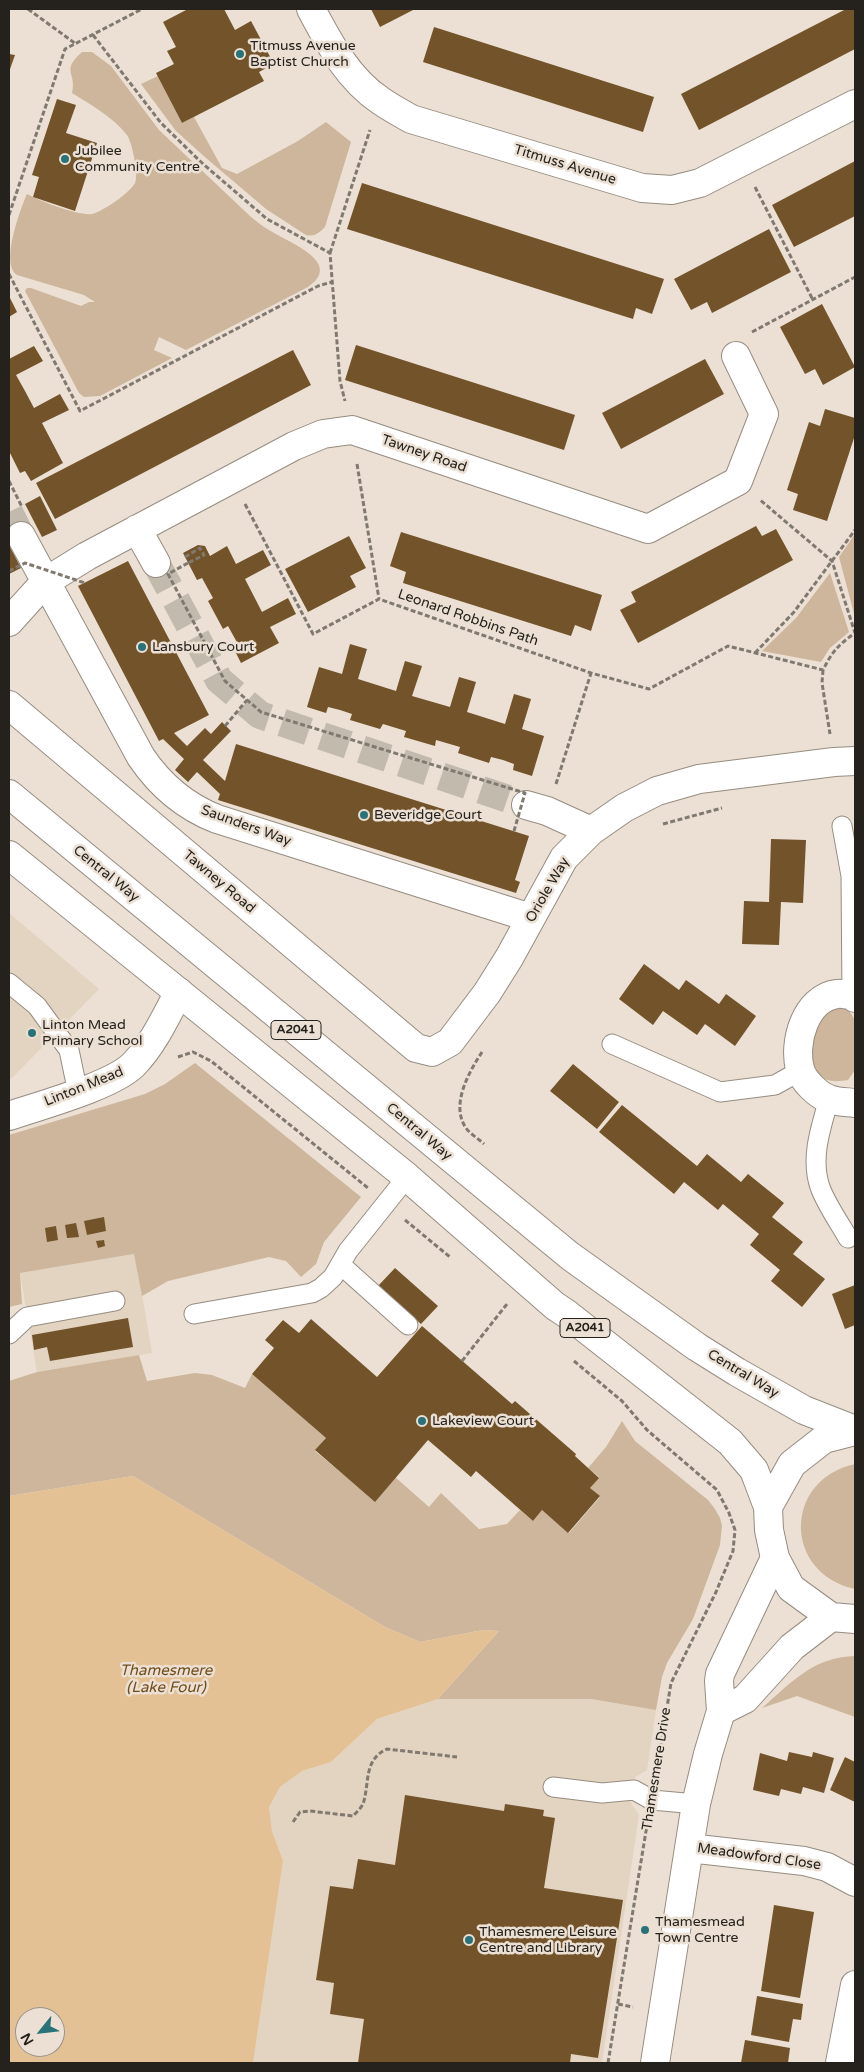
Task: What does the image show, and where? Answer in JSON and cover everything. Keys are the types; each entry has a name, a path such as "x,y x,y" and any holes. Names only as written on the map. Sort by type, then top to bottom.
{"street":[{"name":"Titmuss Avenue","path":"311,9 327,41 350,73 380,101 411,119 642,188 672,190 700,183 855,104"},
{"path":"736,356 764,414 738,481"},
{"name":"Tawney Road","path":"9,622 45,582 88,556 294,446 322,434 352,430 648,530 738,481"},
{"name":"Saunders Way","path":"24,525 45,582 141,757 158,779 179,797 203,814 217,819 531,918"},
{"path":"137,529 156,563"},
{"name":"Tawney Road","path":"9,705 416,1048 432,1052"},
{"name":"Oriole Way","path":"432,1052 450,1042 487,993 564,858 591,831 624,808 657,791 682,784 698,780 845,761"},
{"name":"Central Way","path":"9,794 570,1256 697,1347 729,1367 804,1410 855,1431"},
{"path":"536,808 591,831"},
{"name":"A2041","path":"9,855 407,1177 554,1306 597,1337 730,1442 754,1470 768,1507 769,1530 775,1558 791,1588 843,1618"},
{"name":"Linton Mead","path":"9,1116 117,1076 135,1064 157,1032 179,992"},
{"path":"854,997 836,994 823,999 810,1012 801,1029 798,1051 800,1071 813,1089 829,1099 855,1103"},
{"name":"Central Way","path":"768,1507 792,1464 824,1439 855,1431"},
{"path":"655,2063 696,1804 721,1711 720,1674 775,1558"},
{"path":"721,1711 745,1699 792,1647 843,1618"},
{"name":"Meadowford Close","path":"689,1848 804,1861 827,1866 855,1882"},
{"path":"840,2063 855,1985"}],"lane":[{"path":"842,826 850,876 854,997"},
{"path":"9,983 37,1006 69,1050 78,1092"},
{"path":"612,1044 720,1092 775,1085 800,1071"},
{"path":"829,1099 819,1135 816,1166 820,1187 848,1238"},
{"path":"194,1314 312,1293 322,1288 341,1265 348,1251 407,1177"},
{"path":"341,1265 408,1325"},
{"path":"9,1334 27,1317 115,1301"},
{"path":"553,1787 602,1793 634,1790 652,1800 696,1804"}],"path":[{"path":"28,9 76,44"},
{"path":"9,215 65,49 142,9"},
{"path":"92,35 161,123 202,163 267,219 330,253"},
{"path":"379,599 352,430 340,381 330,253 380,101"},
{"path":"742,162 813,300"},
{"path":"9,274 80,411 318,286 332,282"},
{"path":"736,356 729,344 855,277"},
{"name":"Leonard Robbins Path","path":"232,479 313,634 379,599 591,672 649,689 728,646 823,670"},
{"path":"9,481 24,525"},
{"path":"738,481 832,561 855,633 838,645 823,670 824,699 845,761"},
{"path":"755,653 794,612 855,530"},
{"path":"185,557 200,548 204,555 168,574 225,681 261,712 525,793 514,831"},
{"path":"9,571 25,562 85,583"},
{"path":"536,808 591,672"},
{"path":"225,726 247,700"},
{"path":"660,824 731,806"},
{"path":"485,1048 463,1087 459,1107 466,1128 488,1147"},
{"path":"181,1055 193,1052 211,1061 375,1194"},
{"path":"462,1361 507,1304"},
{"name":"Thamesmere Drive","path":"572,1359 622,1401 647,1430 717,1490 735,1530 733,1551 716,1592 671,1684 608,2063"},
{"path":"293,1822 300,1812 310,1811 353,1816 362,1805 367,1774 379,1752 387,1749 457,1757"},
{"path":"618,2004 633,2007"}],"shaded area":[{"path":"82,52 92,52 111,66 159,130 253,219 312,256 318,263 320,271 317,279 308,287 186,350 159,337 154,350 172,358 100,396 84,397 79,393 25,291 27,288 31,288 81,306 89,302 95,302 84,295 17,275 12,269 10,260 13,236 27,194 78,213 92,214 116,201 135,183 134,159 127,135 108,117 72,93 73,80 70,68"},
{"path":"158,76 182,123 194,117 222,168 237,174 298,141 326,122 351,142 325,227 317,234 306,235 266,209 176,131 141,84"},
{"path":"855,534 855,617 839,557"},
{"path":"830,573 849,632 830,648 821,662 762,651 796,618"},
{"name":"Linton Mead Primary School","path":"9,913 99,989 12,1078 9,1078"},
{"path":"838,1007 848,1009 855,1020 855,1070 848,1080 833,1081 823,1078 816,1070 811,1056 809,1041 812,1030 824,1011"},
{"path":"195,1063 361,1197 324,1242 316,1264 301,1277 286,1261 269,1257 168,1281 142,1296 134,1254 20,1273 22,1304 9,1307 9,1135 145,1094 165,1084"},
{"path":"135,1254 152,1353 37,1372 20,1273"},
{"path":"139,1355 147,1381 195,1373 212,1375 245,1388 252,1374 326,1438 315,1451 375,1501 395,1477 429,1507 441,1493 479,1529 507,1524 520,1510 533,1521 542,1510 569,1533 600,1497 590,1488 599,1477 588,1468 606,1447 622,1421 635,1441 708,1500 720,1518 722,1526 720,1545 693,1619 667,1663 662,1677 656,1710 591,1699 438,1699 499,1631 483,1630 420,1642 385,1627 133,1476 9,1496 9,1381 37,1372"},
{"path":"855,1464 855,1589 831,1580 814,1565 804,1547 801,1527 804,1506 814,1488 831,1473"},
{"path":"855,1656 855,1717 797,1696 762,1708 794,1680 815,1666 840,1657"},
{"path":"438,1699 591,1699 656,1710 647,1770 635,1777 631,1803 639,1815 602,2063 253,2063 283,1861 272,1831 269,1807 280,1787 302,1771 331,1762 377,1719"}],"water":[{"name":"Thamesmere (Lake Four)","path":"133,1476 385,1627 420,1642 483,1630 499,1631 438,1699 377,1719 331,1762 302,1771 280,1787 269,1807 272,1831 283,1861 253,2063 9,2063 9,1496"}],"building":[{"path":"188,9 224,9 235,30 251,21 274,64 259,72 264,81 182,123 156,73 174,64 167,51 176,47 163,22"},
{"path":"371,9 415,9 380,27"},
{"path":"846,9 855,9 855,49 699,130 681,94"},
{"path":"434,27 654,97 643,132 423,62"},
{"path":"9,54 15,55 9,72"},
{"name":"Jubilee Community Centre","path":"57,99 76,105 66,133 97,143 75,211 33,197 39,177 32,175"},
{"path":"855,161 855,216 794,247 772,205"},
{"path":"362,183 664,279 652,314 636,308 633,319 347,229"},
{"path":"769,229 791,272 712,313 707,302 691,310 674,279"},
{"path":"9,296 17,312 9,317"},
{"path":"822,304 855,367 823,385 815,369 805,374 780,327"},
{"path":"356,345 575,415 564,450 345,380"},
{"path":"34,346 43,361 16,375 34,408 60,394 69,410 42,423 63,463 31,481 25,471 20,473 9,451 9,359"},
{"path":"293,350 311,385 55,519 36,483"},
{"path":"705,359 724,394 621,449 602,413"},
{"path":"825,409 855,418 855,435 827,521 793,510 798,494 787,490 809,422 820,426"},
{"path":"40,496 57,530 42,537 25,504"},
{"path":"756,526 762,536 776,529 793,560 638,643 620,610 636,602 631,592"},
{"path":"401,532 602,595 591,631 575,625 571,636 403,583 406,572 390,566"},
{"path":"349,536 366,568 350,576 356,587 308,612 285,569"},
{"path":"9,545 21,568 9,574"},
{"path":"198,545 205,546 210,556 227,546 236,564 263,550 271,565 245,579 262,612 288,598 296,614 270,627 279,643 241,663 234,649 239,646 228,626 223,629 208,601 213,598 202,578 197,580 183,553"},
{"name":"Beveridge Court","path":"128,561 209,715 174,733 187,746 205,728 211,734 222,722 231,731 203,760 225,781 236,744 529,836 515,880 520,882 516,893 218,800 220,794 197,772 188,782 175,770 184,759 163,739 159,741 78,586"},
{"path":"350,644 367,649 358,679 396,691 405,661 422,666 412,696 450,707 459,677 476,682 467,712 505,724 514,694 531,699 522,729 544,736 532,776 513,770 514,764 503,760 491,757 489,763 458,753 460,747 436,740 435,746 404,737 406,731 383,724 380,729 350,720 352,714 340,710 328,707 326,713 307,707 319,667 342,674"},
{"path":"771,839 806,840 803,903 781,902 779,945 742,944 744,901 769,902"},
{"path":"644,964 679,990 686,980 719,1004 726,994 756,1016 735,1046 705,1024 697,1035 663,1011 653,1025 619,999"},
{"path":"573,1064 619,1102 597,1129 550,1091"},
{"path":"622,1105 697,1166 707,1154 741,1182 748,1174 784,1203 772,1217 803,1242 793,1254 825,1279 802,1307 771,1281 780,1270 750,1245 759,1234 723,1204 718,1210 684,1182 674,1194 599,1132"},
{"path":"104,1217 106,1231 87,1235 84,1221"},
{"path":"76,1223 79,1237 67,1238 65,1225"},
{"path":"56,1226 58,1240 47,1242 45,1228"},
{"path":"104,1240 105,1246 98,1248 96,1241"},
{"path":"395,1268 438,1306 421,1324 378,1286"},
{"path":"855,1285 855,1325 845,1329 832,1294"},
{"path":"128,1318 133,1347 50,1361 47,1347 34,1350 32,1335"},
{"name":"Lakeview Court","path":"311,1319 377,1377 422,1326 512,1404 515,1401 576,1454 575,1456 599,1478 590,1488 600,1496 568,1533 542,1510 533,1521 476,1471 471,1477 428,1440 375,1502 315,1450 326,1438 252,1374 274,1348 265,1340 283,1320 299,1333"},
{"path":"789,1752 812,1757 813,1752 834,1758 824,1793 803,1787 801,1794 781,1789 779,1796 753,1790 760,1753 787,1761"},
{"path":"845,1757 855,1762 855,1802 830,1790"},
{"name":"Thamesmere Leisure Centre and Library","path":"405,1795 504,1811 505,1804 544,1810 543,1816 555,1818 544,1888 623,1900 598,2058 571,2054 570,2063 358,2063 364,2019 330,2014 334,1983 316,1980 330,1886 353,1889 358,1859 395,1865"},
{"path":"774,1905 814,1912 800,1998 761,1991"},
{"path":"757,1996 803,2004 801,2020 793,2019 789,2042 751,2035"},
{"path":"745,2040 790,2048 788,2063 741,2063"}],"tunnel":[{"path":"9,512 21,536"},
{"path":"156,563 219,680 260,715 526,805"}],"place":[{"name":"Titmuss Avenue Baptist Church","path":"240,54"},
{"name":"Jubilee Community Centre","path":"65,159"},
{"name":"Lansbury Court","path":"142,647"},
{"name":"Beveridge Court","path":"364,815"},
{"name":"Linton Mead Primary School","path":"32,1033"},
{"name":"Lakeview Court","path":"422,1421"},
{"name":"Thamesmead Town Centre","path":"645,1930"},
{"name":"Thamesmere Leisure Centre and Library","path":"469,1940"}]}
